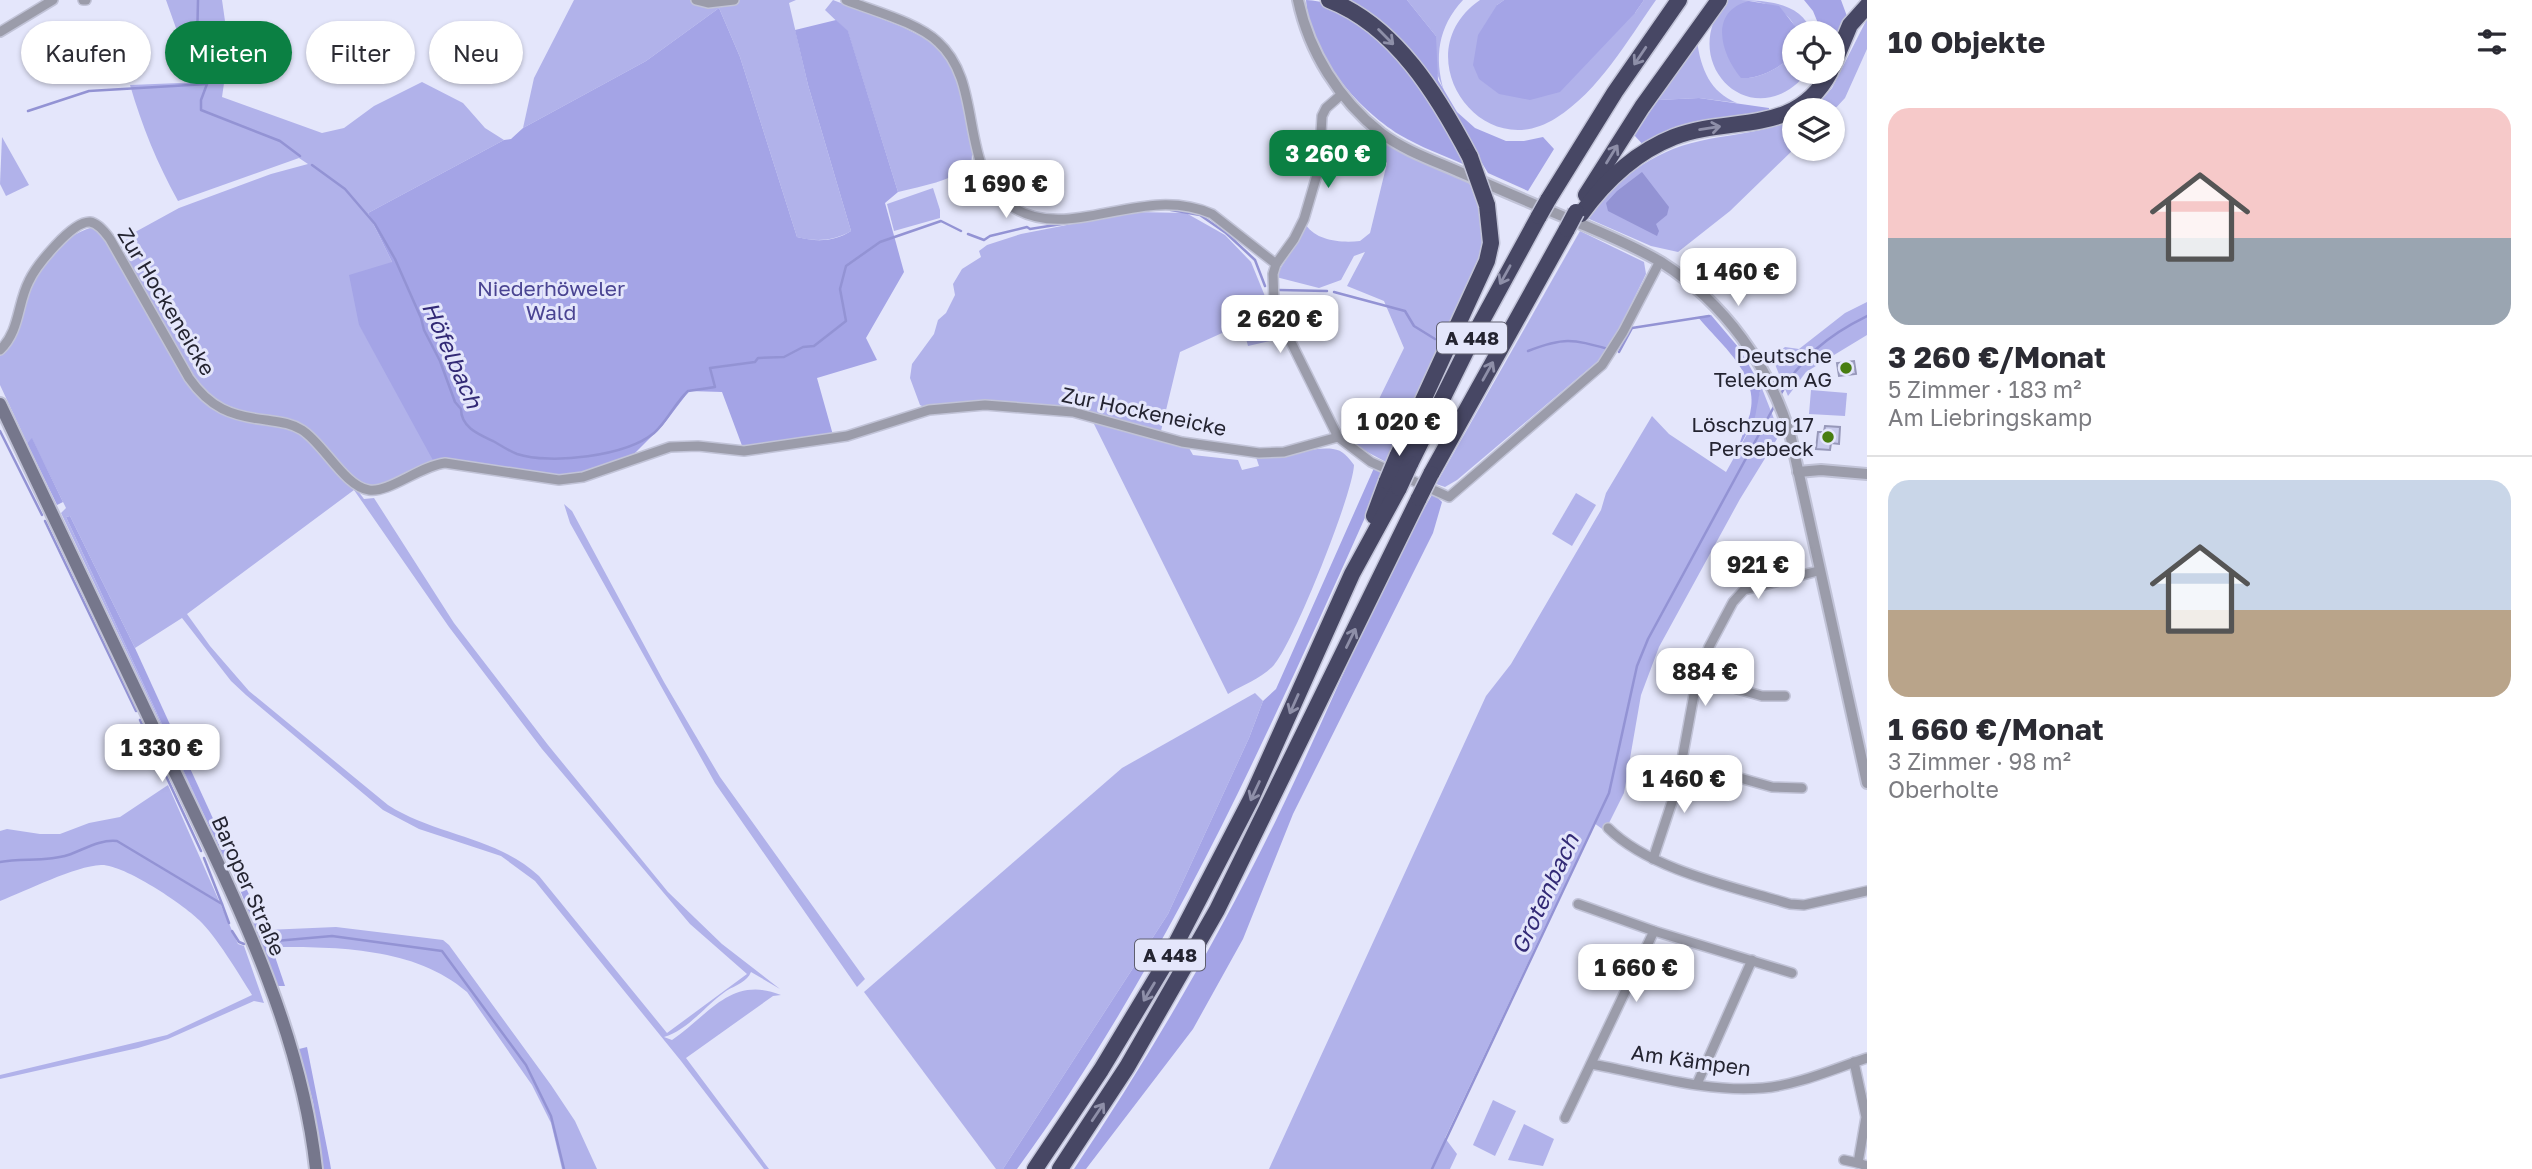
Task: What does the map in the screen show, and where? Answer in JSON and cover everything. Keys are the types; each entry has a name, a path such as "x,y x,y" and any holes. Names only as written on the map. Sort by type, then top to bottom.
{"highway":[{"name":"A 448","path":"1035,1169 1101,1070 1169,957 1251,799 1393,484 1483,272 1491,243 1487,205 1470,157 1434,97 1399,50 1363,17 1329,0"},
{"name":"A 448","path":"1403,460 1548,200 1593,125 1679,0"},
{"name":"A 448","path":"1060,1169 1127,1068 1217,910 1419,498 1548,264 1635,118 1718,0"},
{"path":"1845,37 1850,25 1867,6"},
{"path":"1578,213 1607,183 1653,147 1689,132 1767,120 1789,113 1811,98 1821,84"}],"main road":[{"name":"Baroper Straße","path":"0,404 232,892 273,992 306,1101 316,1169"}],"street":[{"path":"0,32 53,0"},
{"path":"696,0 708,3 734,0"},
{"path":"846,0 921,31 947,51 964,87 980,161 996,192 1014,208 1033,217 1061,221 1143,205 1182,205 1212,214 1276,264"},
{"path":"1298,0 1308,34 1322,65 1342,94 1383,134 1417,154 1660,261 1689,283 1728,320 1749,348 1780,405 1798,472 1867,783"},
{"path":"1342,94 1324,111 1319,168 1307,209 1294,239 1276,264 1272,285 1278,315 1338,438 1371,462 1449,498 1602,365 1623,332 1660,261"},
{"name":"Zur Hockeneicke","path":"0,350 15,327 23,294 32,275 64,237 82,223 90,222 98,225 110,239 189,378 204,398 226,413 285,422 300,428 355,484 372,491 386,488 428,466 444,463 548,478 576,479 670,447 698,446 733,452 847,436 910,415 949,407 1010,405 1073,412 1182,442 1259,453 1284,452 1338,438"},
{"path":"1798,472 1821,470 1867,474"},
{"path":"1653,859 1683,762 1689,710 1709,647 1740,592 1818,571"},
{"path":"1699,678 1762,696 1785,696"},
{"path":"1683,762 1772,787 1802,788"},
{"path":"1608,828 1622,841 1653,859 1796,905 1867,891"},
{"path":"1578,904 1654,931 1792,973"},
{"path":"1565,1118 1654,931"},
{"path":"1697,1084 1752,960"},
{"name":"Am Kämpen","path":"1591,1064 1697,1084 1762,1088 1803,1079 1867,1058"},
{"path":"1844,1160 1862,1165 1866,1117 1854,1062"}],"shaded area":[{"path":"166,0 222,0 225,21 173,21"},
{"path":"574,0 796,0 789,3 808,85 851,231 825,240 797,237 740,57 719,8 646,61 523,128 534,78"},
{"path":"833,0 903,27 936,44 949,62 959,84 973,144 971,166 945,179 898,192 848,32 825,10"},
{"path":"1407,0 1463,0 1448,21 1440,43 1439,66 1444,91 1436,71 1436,36"},
{"path":"1480,0 1504,0 1497,5 1635,13 1644,0 1656,0 1611,64 1586,94 1556,118 1528,129 1501,128 1478,116 1461,97 1450,74 1449,48 1458,22"},
{"path":"1727,0 1754,1 1778,4 1799,14 1806,21 1791,21 1779,10 1764,3 1749,1 1741,78 1755,77 1782,64 1782,84 1795,84 1787,91 1765,98 1744,95 1727,85 1715,68 1710,47 1713,24"},
{"path":"1867,19 1867,49 1845,98 1823,98 1834,84 1845,84 1845,62"},
{"path":"1697,41 1708,78 1720,93 1737,103 1699,98 1658,100"},
{"path":"422,82 463,103 485,128 504,140 368,213 392,262 359,324 435,460 380,485 360,484 299,423 234,412 213,402 195,383 117,242 179,208 271,174 308,164 299,158 178,201 151,144 130,85 224,84 222,97 322,133 344,128 374,106"},
{"path":"1782,123 1782,161 1730,211 1678,252 1651,246 1587,218 1623,179 1666,152 1700,141"},
{"path":"2,137 29,185 6,196 0,184"},
{"path":"1365,138 1388,145 1467,180 1482,203 1484,243 1460,307 1386,462 1356,446 1404,348 1384,301 1347,286 1365,252 1354,256 1341,280 1319,288 1276,277 1306,225 1316,235 1345,242 1360,241 1370,233 1387,163"},
{"path":"1642,172 1669,207 1667,215 1656,224 1659,231 1657,236 1608,211 1606,203"},
{"path":"933,188 940,218 894,231 887,204"},
{"path":"1133,212 1186,213 1225,235 1251,262 1271,311 1243,324 1268,317 1278,339 1248,346 1242,324 1180,352 1161,431 1101,415 1044,405 986,402 924,407 920,405 910,378 912,364 934,334 938,320 946,313 955,295 953,284 962,269 981,257 979,251 987,245 1021,234"},
{"path":"93,227 101,231 194,393 206,404 229,417 280,426 303,434 332,460 364,499 374,498 454,623 548,745 668,892 722,944 780,989 751,972 744,981 726,991 689,1023 664,1037 672,1040 734,994 763,990 781,995 773,996 686,1058 769,1169 764,1169 681,1061 535,881 501,856 419,829 383,810 231,681 182,618 135,648 70,516 66,517 224,858 61,513 66,508 32,439 27,443 0,385 0,356 8,348 37,276 59,246","holes":["354,490 449,627 542,749 690,924 747,974 667,1033 539,876 504,852 426,824 388,805 249,691 210,646 187,614"]},
{"path":"1580,231 1644,262 1646,274 1616,335 1598,361 1457,480 1445,487 1436,484"},
{"path":"1867,302 1867,335 1806,372 1788,396 1772,357 1785,347 1799,349 1845,313"},
{"path":"1761,386 1780,434 1740,499 1659,647 1641,695 1624,793 1605,831 1594,823 1445,1138 1457,1154 1450,1169 1269,1169 1486,696 1511,664 1601,510 1606,493 1652,416 1669,434 1726,472 1751,427"},
{"path":"1811,390 1847,393 1845,416 1809,414"},
{"path":"1092,420 1189,448 1193,455 1238,460 1242,470 1259,466 1256,457 1325,449 1340,451 1354,465 1344,506 1307,600 1283,652 1264,674 1228,694"},
{"path":"1576,493 1596,505 1572,546 1552,534"},
{"path":"564,504 572,511 664,682 720,777 865,979 857,987 715,783 570,523"},
{"path":"1255,693 1263,701 1249,738 1168,914 1003,1169 996,1169 864,992 1122,768"},
{"path":"168,785 238,944 244,946 264,1003 254,1001 168,1039 138,1048 0,1079 0,1075 167,1035 252,995 220,945 199,920 167,895 111,866 90,866 64,874 0,901 0,831 7,829 60,834 89,823 120,817"},
{"path":"336,927 443,940 449,945 575,1121 597,1169 562,1169 551,1123 532,1085 467,992 446,977 400,958 349,949 272,947 266,930"},
{"path":"1493,1100 1516,1111 1495,1156 1473,1145"},
{"path":"1524,1124 1554,1139 1543,1166 1508,1160"}],"green space":[{"path":"1306,0 1331,5 1355,19 1379,39 1421,90 1465,165 1400,135 1367,110 1326,59 1309,20"},
{"path":"1352,0 1407,0 1436,36 1438,80 1457,112 1475,128 1506,141 1543,137 1554,149 1528,191 1488,173 1465,135 1352,6"},
{"path":"1504,0 1644,0 1635,13 1560,92 1530,100 1499,94 1479,79 1473,65 1478,35 1497,5"},
{"path":"1804,0 1841,0 1848,19 1845,26 1845,21 1817,21"},
{"path":"1749,1 1779,6 1791,21 1782,21 1782,64 1755,77 1741,78 1728,57 1722,34 1723,23 1736,6"},
{"name":"Niederhöweler Wald","path":"719,8 740,57 797,237 825,240 851,231 808,85 795,30 836,20 848,31 898,192 885,203 904,272 866,338 877,360 817,378 833,435 744,451 722,392 689,391 663,425 627,461 576,479 435,464 359,325 349,275 392,262 368,213 504,140 511,139 523,128 646,61"},
{"path":"1699,98 1769,108 1769,116 1646,148 1634,135 1658,100"},
{"path":"1711,315 1739,348 1761,386 1755,417 1738,450 1752,400 1744,373 1698,317"},
{"path":"32,438 63,502 57,505 27,443"},
{"path":"1374,468 1385,473 1262,743 1174,918 1073,1088 1017,1169 1003,1169 1168,914 1249,738 1263,701 1276,689"},
{"path":"1433,493 1442,502 1433,533 1293,814 1243,939 1193,1029 1086,1169 1074,1169 1156,1040 1232,907 1297,776 1391,571"},
{"path":"70,516 135,648 232,860 228,862 66,517"},
{"path":"235,865 266,930 285,986 278,986 231,867"},
{"path":"307,1047 331,1169 323,1169 313,1102 299,1049"}],"building":[{"name":"Deutsche Telekom AG","path":"1854,361 1856,374 1839,376 1837,363"},
{"name":"Löschzug 17 Persebeck","path":"1825,426 1840,427 1839,444 1831,443 1830,450 1816,449 1818,432 1824,432"}],"waterway":[{"name":"Höfelbach","path":"198,0 197,45 207,60 201,69 207,84 201,100 201,110 280,141 300,156"},
{"path":"28,111 89,91 207,84"},
{"name":"Höfelbach","path":"312,165 345,189 375,224 395,259 467,425 476,433 517,454 549,459 607,453 641,441 658,429 688,391 715,387 710,368 755,362 758,358 784,357 803,347 814,346 846,321 840,289 846,266 880,242 941,221 961,231"},
{"name":"Höfelbach","path":"1171,210 1200,215 1226,233 1255,260 1265,286"},
{"name":"Höfelbach","path":"968,234 984,240 1027,227 1030,229 1068,223"},
{"name":"Höfelbach","path":"1278,290 1327,291"},
{"name":"Höfelbach","path":"1334,292 1405,311 1414,326 1435,339"},
{"name":"Höfelbach","path":"1619,352 1632,328 1709,316"},
{"name":"Grotenbach","path":"1779,397 1796,371 1816,349 1867,316"},
{"name":"Höfelbach","path":"1528,351 1551,343 1568,341 1608,349"},
{"name":"Grotenbach","path":"1432,1169 1609,793 1637,666 1648,639 1776,403"},
{"path":"0,431 42,515"},
{"path":"45,521 136,711"},
{"path":"140,720 201,851"},
{"path":"0,862 60,857 98,843 117,841 222,904 229,923"},
{"path":"204,858 222,904"},
{"path":"232,931 239,942 244,944"},
{"path":"264,942 332,936 442,951 526,1065 551,1116 564,1169"}],"place":[{"name":"Deutsche Telekom AG","path":"1846,368"},
{"name":"Löschzug 17 Persebeck","path":"1828,437"}]}
